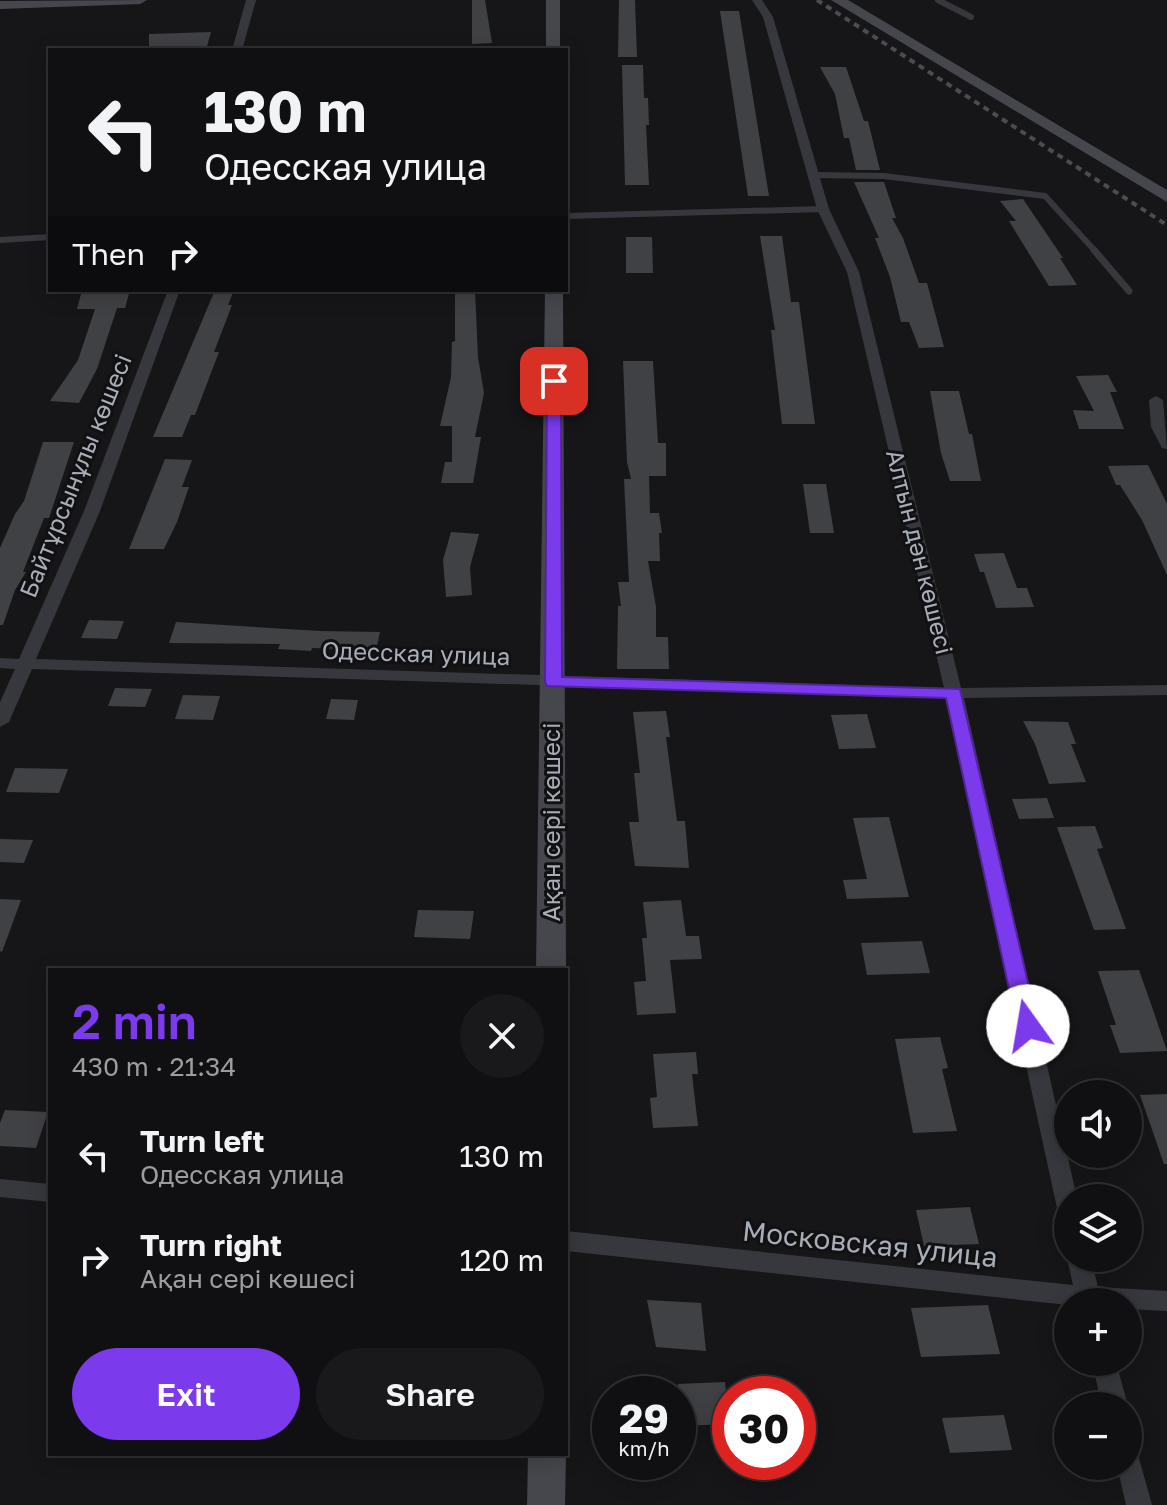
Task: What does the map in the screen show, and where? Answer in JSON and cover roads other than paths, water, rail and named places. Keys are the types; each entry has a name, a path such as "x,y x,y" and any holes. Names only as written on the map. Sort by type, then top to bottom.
{"street":[{"path":"0,5 140,0"},
{"path":"238,48 251,0"},
{"path":"553,0 553,48"},
{"name":"Алтын дән көшесі","path":"757,0 768,17 823,209 853,272 954,693 1063,1184"},
{"path":"838,0 1167,197"},
{"name":"Байтұрсынұлы көшесі","path":"0,722 92,511 173,292"},
{"name":"Ақан сері көшесі","path":"551,968 554,292"},
{"path":"1156,400 1158,427 1167,445"},
{"name":"Одесская улица","path":"0,663 954,693 1167,690"},
{"path":"0,1188 48,1193"},
{"name":"Московская улица","path":"568,1241 1054,1296"},
{"name":"Московская улица","path":"1142,1301 1167,1301"},
{"path":"546,1505 547,1456"},
{"path":"1133,1480 1139,1505"}],"lane":[{"path":"938,0 971,17"},
{"path":"814,175 884,176 1045,196 1129,291"},
{"path":"568,216 823,209"},
{"path":"0,240 48,237"}],"railway":[{"path":"817,0 1167,225"}]}
